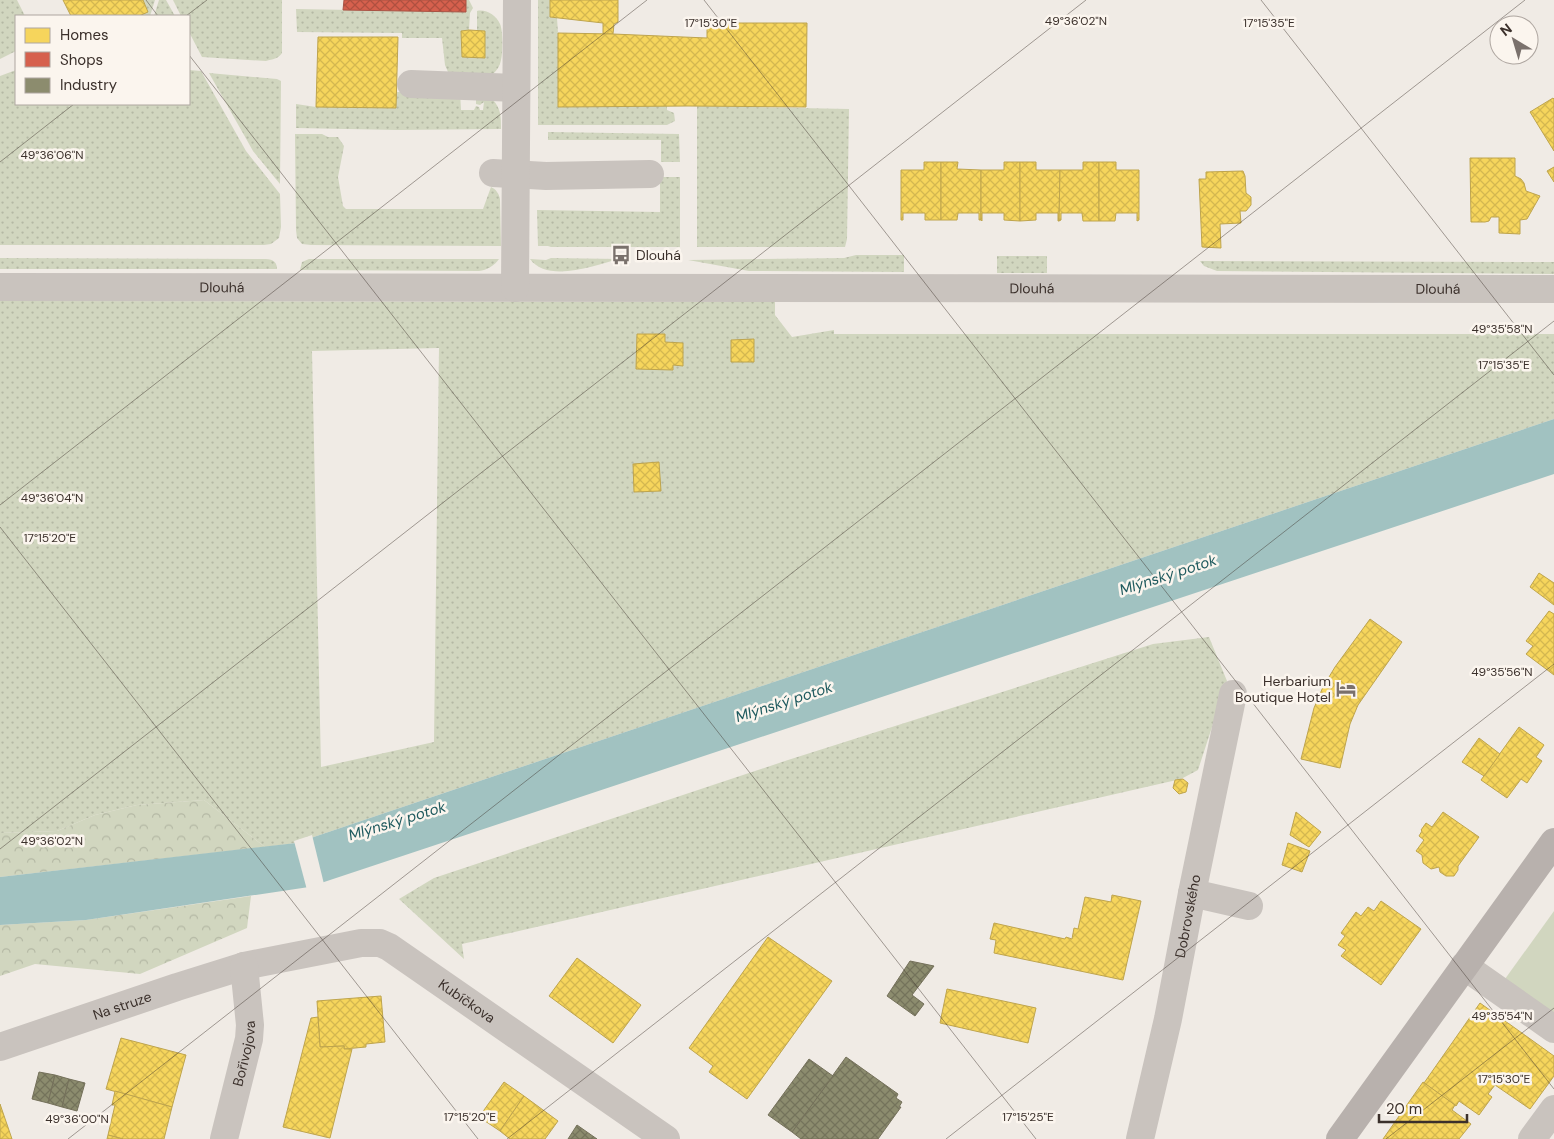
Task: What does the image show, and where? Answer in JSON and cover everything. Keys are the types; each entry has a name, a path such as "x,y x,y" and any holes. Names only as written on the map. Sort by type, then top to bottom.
{"main road":[{"path":"1340,1139 1554,842"}],"street":[{"path":"515,288 505,173 516,88 517,0"},
{"path":"411,84 516,88"},
{"path":"505,173 546,176 650,174"},
{"name":"Dlouhá","path":"0,287 1554,289"},
{"name":"Dobrovského","path":"1140,1139 1168,1019 1233,694"},
{"path":"1192,893 1248,906"},
{"name":"Kubíčkova","path":"244,966 361,942 380,943 405,958 666,1139"},
{"name":"Na struze","path":"0,1047 177,986 244,966"},
{"name":"Bořivojova","path":"224,1139 249,1040 250,1025 244,966"},
{"path":"1464,966 1554,1029"},
{"path":"1532,1139 1554,1109"}],"green space":[{"path":"0,0 17,0 24,15 15,15 15,52 0,59"},
{"path":"143,0 155,0 150,15 141,15 148,12"},
{"path":"159,0 166,0 174,15 154,15"},
{"path":"173,0 282,0 282,53 277,58 266,61 202,57 190,34 190,15 180,15"},
{"path":"466,0 469,0 473,8 470,13 469,30 461,31 462,57 484,57 485,31 477,31 477,11 490,13 500,24 502,57 499,66 493,74 448,72 445,65 442,38 402,38 402,33 297,32 296,9 465,12"},
{"path":"538,0 550,0 550,17 557,18 558,107 667,106 667,110 674,113 675,121 667,125 538,125"},
{"path":"15,70 15,105 190,105 190,70 201,71 246,151 280,194 281,227 279,238 271,244 264,245 0,245 0,76"},
{"path":"209,73 277,79 281,81 280,184 253,151"},
{"path":"396,92 460,92 461,110 474,110 476,106 483,110 484,102 480,105 476,104 476,96 492,99 500,112 501,129 397,130 296,128 296,104 316,107 396,107"},
{"path":"697,106 849,109 847,239 845,247 697,247"},
{"path":"548,132 679,134 680,162 661,162 661,140 548,140"},
{"path":"295,134 322,134 328,137 338,137 344,146 338,177 343,206 346,209 483,209 491,187 493,188 500,199 501,246 302,244 297,238 296,230"},
{"path":"660,177 680,177 680,247 538,246 537,210 660,212"},
{"path":"856,255 904,255 904,272 749,271 688,260 844,258"},
{"path":"997,256 1047,256 1047,273 997,273"},
{"path":"0,258 266,259 275,262 277,269 0,269"},
{"path":"551,258 618,259 572,271 559,271 548,270 538,266 530,259 546,260"},
{"path":"309,259 499,259 485,270 479,271 300,270 302,262"},
{"path":"1200,261 1554,262 1554,274 1217,271 1204,266"},
{"path":"0,301 775,302 775,315 792,337 834,330 834,334 1554,334 1554,419 296,843 265,847 204,800 137,805 95,815 57,831 0,833","holes":["439,348 434,742 321,767 312,351"]},
{"path":"1209,637 1227,681 1198,770 1181,779 462,944 464,959 399,899 434,878 788,760 1153,644"},
{"path":"204,800 265,847 0,877 0,833 57,831 95,815 137,805"},
{"path":"251,896 247,928 140,974 35,964 0,976 0,925 86,920"},
{"path":"1554,911 1554,1015 1505,979"}],"water":[{"name":"Mlýnský potok","path":"1554,419 1554,474 309,887 86,920 0,925 0,877 296,843"}],"pier":[{"path":"312,835 324,884 307,890 294,841"}],"building: Homes":[{"path":"63,0 143,0 148,12 141,15 70,15"},
{"path":"550,0 618,0 618,22 614,24 613,34 603,34 603,23 550,17"},
{"path":"707,23 807,23 806,107 558,107 558,33 707,38"},
{"path":"461,31 485,31 485,58 462,57"},
{"path":"318,37 398,37 396,108 316,107"},
{"path":"1554,99 1554,151 1530,112"},
{"path":"1470,158 1515,158 1515,176 1524,183 1526,191 1540,196 1527,219 1520,220 1520,234 1499,233 1499,217 1491,217 1489,221 1485,222 1471,222"},
{"path":"924,162 941,162 941,220 925,220 925,213 903,213 903,220 901,220 901,170 924,170"},
{"path":"941,162 958,162 957,169 981,170 981,220 979,220 979,213 958,213 957,220 941,220"},
{"path":"1004,162 1020,162 1020,221 1004,220 1004,213 982,213 982,221 981,170 1004,170"},
{"path":"1020,162 1036,162 1036,170 1060,170 1059,221 1058,213 1036,213 1036,220 1020,221"},
{"path":"1083,162 1099,162 1099,221 1083,221 1082,213 1061,213 1061,220 1059,221 1060,170 1083,170"},
{"path":"1099,162 1116,162 1116,170 1139,170 1139,220 1137,221 1137,213 1116,213 1115,221 1099,221"},
{"path":"1554,167 1554,182 1547,171"},
{"path":"1243,171 1246,193 1251,197 1251,205 1246,211 1240,211 1241,223 1220,224 1221,248 1202,247 1199,179 1206,179 1206,172"},
{"path":"637,334 665,334 665,342 683,343 683,366 673,365 673,370 636,369"},
{"path":"754,339 754,362 731,362 731,340"},
{"path":"659,462 661,491 634,492 633,464"},
{"path":"1539,573 1554,583 1554,605 1530,587"},
{"path":"1549,611 1554,614 1554,675 1526,654 1533,646 1526,641"},
{"path":"1370,619 1402,642 1358,705 1350,724 1340,768 1301,759 1314,708 1323,687 1335,667"},
{"path":"1519,727 1544,745 1536,757 1542,761 1527,783 1521,779 1507,798 1481,780"},
{"path":"1479,738 1500,754 1484,776 1462,762"},
{"path":"1183,779 1188,783 1186,792 1179,794 1173,788 1175,780"},
{"path":"1296,812 1321,832 1309,847 1290,835"},
{"path":"1443,812 1479,837 1458,866 1454,876 1446,876 1440,872 1439,867 1431,869 1423,863 1422,855 1416,851 1424,840 1419,836 1421,830 1426,823 1432,827"},
{"path":"1288,843 1310,851 1302,872 1282,865"},
{"path":"1112,895 1141,901 1123,980 994,953 996,940 990,939 994,923 1072,939 1074,928 1078,929 1085,897 1111,902"},
{"path":"1381,901 1421,929 1381,985 1341,956 1346,950 1338,945 1345,936 1341,933 1356,912 1361,916 1368,907 1374,911"},
{"path":"768,937 832,981 747,1099 709,1072 713,1066 689,1048"},
{"path":"577,958 641,1005 613,1043 549,996"},
{"path":"947,989 1036,1008 1028,1043 940,1023"},
{"path":"381,996 385,1042 366,1044 366,1047 344,1049 344,1046 320,1047 317,1001"},
{"path":"1480,1003 1554,1056 1554,1076 1530,1109 1495,1085 1488,1094 1492,1097 1479,1115 1459,1101 1456,1106 1424,1083"},
{"path":"318,1017 320,1047 344,1046 344,1049 352,1049 330,1138 283,1127 311,1018"},
{"path":"121,1038 186,1055 172,1107 106,1089"},
{"path":"504,1082 524,1096 500,1131 479,1117"},
{"path":"1423,1082 1455,1105 1452,1110 1471,1124 1459,1139 1383,1139"},
{"path":"115,1091 172,1107 164,1139 123,1139 108,1135 115,1105 112,1105"},
{"path":"524,1096 558,1121 545,1139 510,1139 500,1131"},
{"path":"0,1104 12,1139 0,1139"},
{"path":"108,1135 123,1139 107,1139"}],"building: Shops":[{"path":"344,0 466,0 466,12 343,10"}],"building: Industry":[{"path":"910,961 934,966 912,995 924,1004 915,1016 887,996"},
{"path":"846,1057 898,1094 896,1098 902,1102 899,1107 901,1107 878,1139 801,1139 792,1132"},
{"path":"809,1059 833,1076 792,1132 768,1115"},
{"path":"39,1072 55,1075 48,1103 32,1099"},
{"path":"55,1075 69,1079 62,1107 48,1103"},
{"path":"69,1079 85,1083 77,1111 62,1107"},
{"path":"577,1125 597,1139 568,1139"}],"place":[{"name":"Dlouhá","path":"621,255"},
{"name":"Herbarium Boutique Hotel","path":"1346,689"}]}
